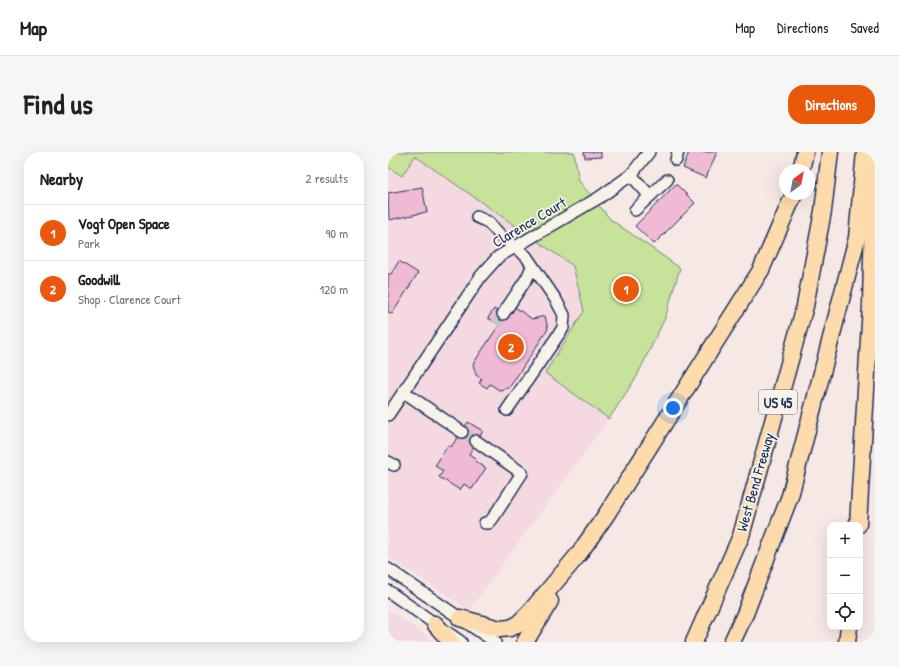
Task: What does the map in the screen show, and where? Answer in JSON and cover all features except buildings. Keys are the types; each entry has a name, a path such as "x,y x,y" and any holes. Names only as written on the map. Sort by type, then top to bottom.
{"highway":[{"path":"802,164 805,152"},
{"name":"West Bend Freeway","path":"694,642 741,536 805,306 823,211 830,152"},
{"name":"US 45","path":"732,642 745,614 790,496 857,238 866,152"},
{"path":"858,522 871,305 874,152"},
{"path":"525,642 578,555 606,515 761,270 791,200"},
{"path":"460,618 500,629 510,628 530,612 578,555"},
{"path":"435,624 451,642"},
{"path":"847,642 849,630"}],"street":[{"name":"Clarence Court","path":"388,415 481,276 498,257 600,197 631,175 649,152"},
{"path":"631,175 650,196"},
{"path":"635,210 667,180"},
{"path":"477,217 488,222 514,248 526,256 532,267 556,300 564,315 563,328 507,410"},
{"path":"503,314 527,278 532,267"},
{"path":"404,392 462,432"},
{"path":"476,441 522,473 493,518 489,523 485,523"},
{"path":"388,569 495,642"},
{"path":"388,591 461,642"}],"shaded area":[{"path":"415,156 573,266 584,311 545,373 609,419 469,610 388,557 388,167 402,176"},
{"path":"388,609 436,642 388,642"}],"green space":[{"path":"388,152 574,152 579,181 610,219 680,268 665,318 637,376 609,419 545,373 584,311 573,266 415,156 402,176 388,167"}],"tunnel":[{"path":"496,324 503,314"},
{"path":"462,432 476,441"}],"place":[{"name":"Vogt Open Space","path":"626,289"},
{"name":"Goodwill","path":"511,347"}]}
